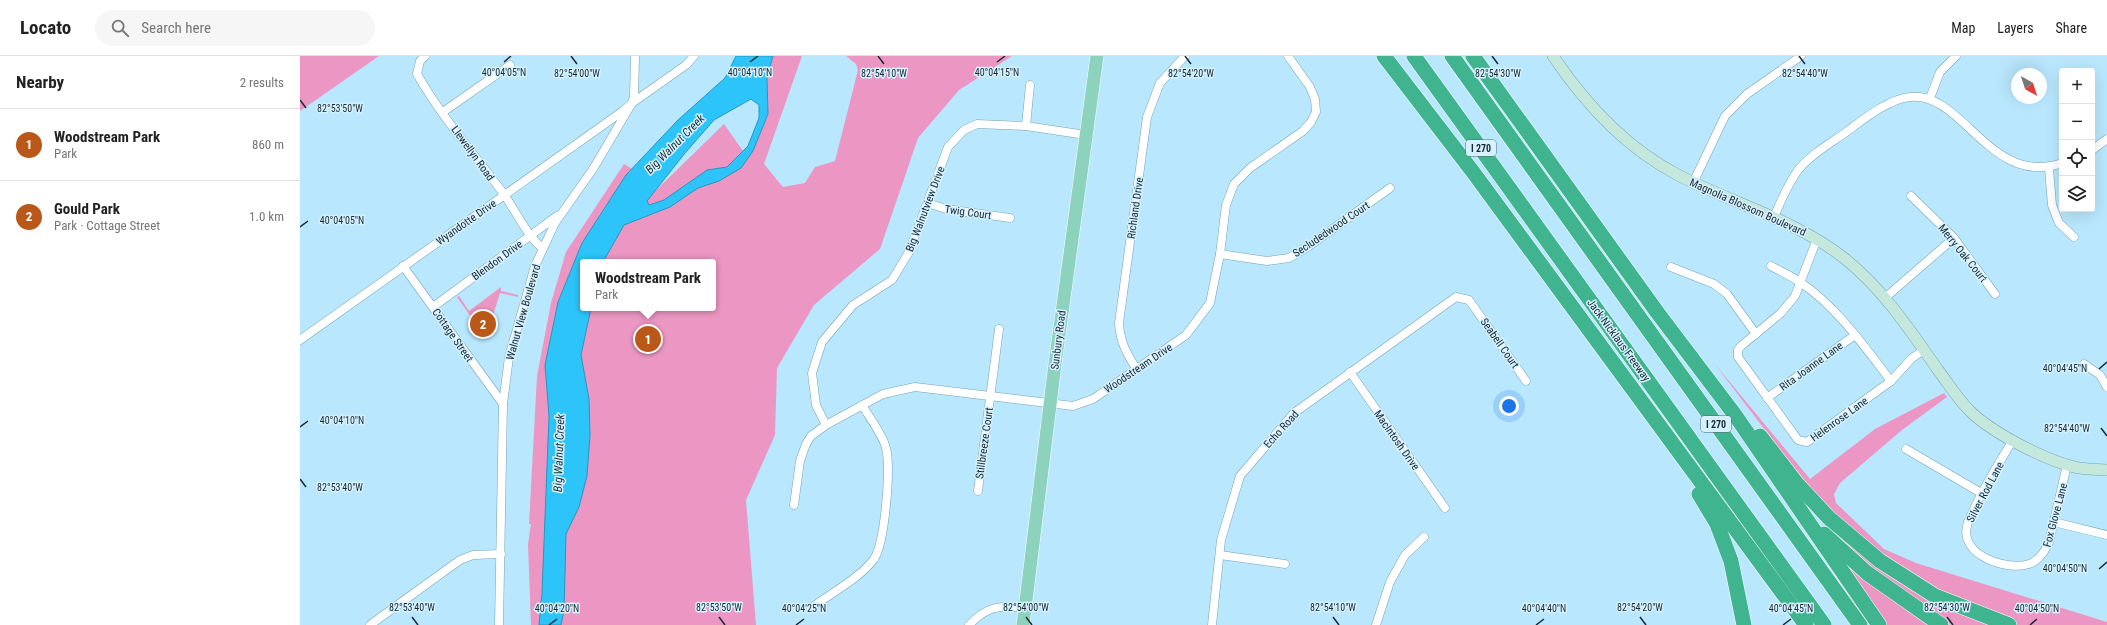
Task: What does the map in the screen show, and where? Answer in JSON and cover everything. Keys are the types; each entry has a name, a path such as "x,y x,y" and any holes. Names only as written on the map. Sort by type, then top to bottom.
{"highway":[{"path":"1384,56 1446,136 1806,625"},
{"name":"Jack Nicklaus Freeway","path":"1414,56 1824,625"},
{"name":"I 270","path":"1452,56 1563,208 1860,625"},
{"path":"1473,56 1657,312 1735,415 1879,625"},
{"path":"1603,350 1695,488 1717,524 1731,561 1744,625"},
{"path":"1735,415 1762,438 1798,486 1829,518 1880,561 1935,596 2008,625"},
{"path":"1791,498 1829,540 1867,573 1941,625"}],"main road":[{"name":"Sunbury Road","path":"1023,625 1097,56"}],"street":[{"name":"Llewellyn Road","path":"425,56 420,61 417,74 428,92 504,196 530,236 542,248"},
{"path":"632,103 635,56"},
{"name":"Walnut View Boulevard","path":"500,625 503,404 509,357 526,294 542,248 561,213 593,169 632,103 686,65 694,56"},
{"name":"Richland Drive","path":"1136,368 1125,351 1120,338 1120,323 1147,117 1160,83 1185,56"},
{"name":"Woodstream Drive","path":"794,504 800,461 806,444 818,430 883,394 915,388 990,395 1073,406 1093,399 1186,335 1210,303 1220,254 1226,205 1234,184 1250,168 1303,131 1311,122 1316,112 1315,99 1310,87 1288,56"},
{"name":"Magnolia Blossom Boulevard","path":"1553,56 1584,99 1627,143 1646,156 1693,183 1774,217 1817,239 1850,263 1886,297 1950,386 1970,411 2031,451 2067,465 2107,470"},
{"path":"1693,183 1725,116 1748,94 1801,56"},
{"path":"1930,98 1940,72 1956,56"},
{"path":"443,112 510,65"},
{"path":"1026,126 1030,86"},
{"path":"1774,217 1788,186 1800,168 1816,154 1878,109 1909,96 1930,98 1956,117 2005,158 2027,166 2049,168 2059,164"},
{"name":"Wyandotte Drive","path":"300,340 504,196 632,103"},
{"name":"Big Walnutview Drive","path":"826,425 816,405 812,373 822,342 853,305 892,280 909,252 948,147 964,130 977,124 1026,126 1086,135"},
{"path":"2095,148 2107,139"},
{"path":"2049,168 2052,205 2059,223 2074,237"},
{"name":"Secludedwood Court","path":"1220,254 1267,261 1289,258 1309,246 1390,188"},
{"name":"Merry Oak Court","path":"1911,196 1954,238 1996,294"},
{"name":"Twig Court","path":"926,203 946,209 1010,218"},
{"name":"Blendon Drive","path":"433,307 561,213"},
{"path":"1886,297 1954,238"},
{"path":"1671,267 1714,284 1727,294 1756,334 1781,313 1795,296 1817,239"},
{"name":"Cottage Street","path":"403,266 503,404"},
{"path":"1771,266 1800,282 1833,311 1855,335 1891,381"},
{"name":"Echo Road","path":"1212,625 1221,540 1240,476 1294,413 1450,300 1456,297 1463,297 1473,305"},
{"name":"Seabell Court","path":"1473,305 1526,380"},
{"name":"Stillbreeze Court","path":"978,491 999,329"},
{"name":"Helenrose Lane","path":"1756,334 1741,346 1738,357 1798,440 1804,443 1891,381 1912,358 1924,350"},
{"name":"Rita Joanne Lane","path":"1767,398 1855,335"},
{"path":"2084,364 2100,375 2107,387"},
{"name":"MacIntosh Drive","path":"1350,372 1445,508"},
{"path":"811,608 866,569 874,558 880,545 889,474 886,447 862,406"},
{"name":"Silver Rod Lane","path":"2012,566 1979,554 1971,547 1967,537 1966,526 1981,493 2013,440"},
{"path":"1906,449 1981,493"},
{"name":"Fox Glove Lane","path":"2012,566 2030,564 2044,553 2049,542 2067,465"},
{"path":"2054,522 2107,535"},
{"path":"1376,625 1390,582 1405,555 1424,537"},
{"path":"370,625 460,560 473,555 501,554"},
{"path":"1220,555 1285,564"},
{"path":"969,625 986,610 1003,606 1025,608"}],"shaded area":[{"path":"300,56 379,56 300,111"},
{"path":"773,56 802,56 764,164 783,187 805,183 815,167 835,161 858,70 856,64 846,56 1012,56 959,90 918,138 880,249 814,305 777,368 775,435 746,500 756,625 531,625 528,544 531,524 529,524 537,376 551,303 566,252 624,164 652,181 647,199 724,124 748,158 753,151 768,114 767,78"},
{"path":"501,287 501,291 518,295 518,297 500,293 486,338 457,297 459,296 469,311"},
{"path":"1714,363 1810,479 1875,429 1944,393 1947,397 1902,430 1840,483 1834,494 1836,503 1884,549 1916,563 2107,622 2107,625 2017,625 1981,613 1952,600 1864,544 1806,484"},
{"path":"1825,520 1990,625 1951,625 1874,570 1839,541 1822,522"},
{"path":"1846,563 1931,625 1887,625 1844,564"}],"water":[{"name":"Big Walnut Creek","path":"736,56 773,56 767,78 768,114 753,151 741,168 719,181 698,188 670,207 624,225 605,259 580,259 580,311 590,311 581,355 589,399 590,435 587,476 579,507 566,534 564,611 561,625 539,625 542,593 549,416 545,365 558,302 582,243 626,175 678,120 725,78","holes":["751,99 759,105 759,118 748,146 727,167 707,170 664,200 649,205 647,201 685,153 714,120"]}],"place":[{"name":"Gould Park","path":"483,324"},
{"name":"Woodstream Park","path":"648,339"}]}
